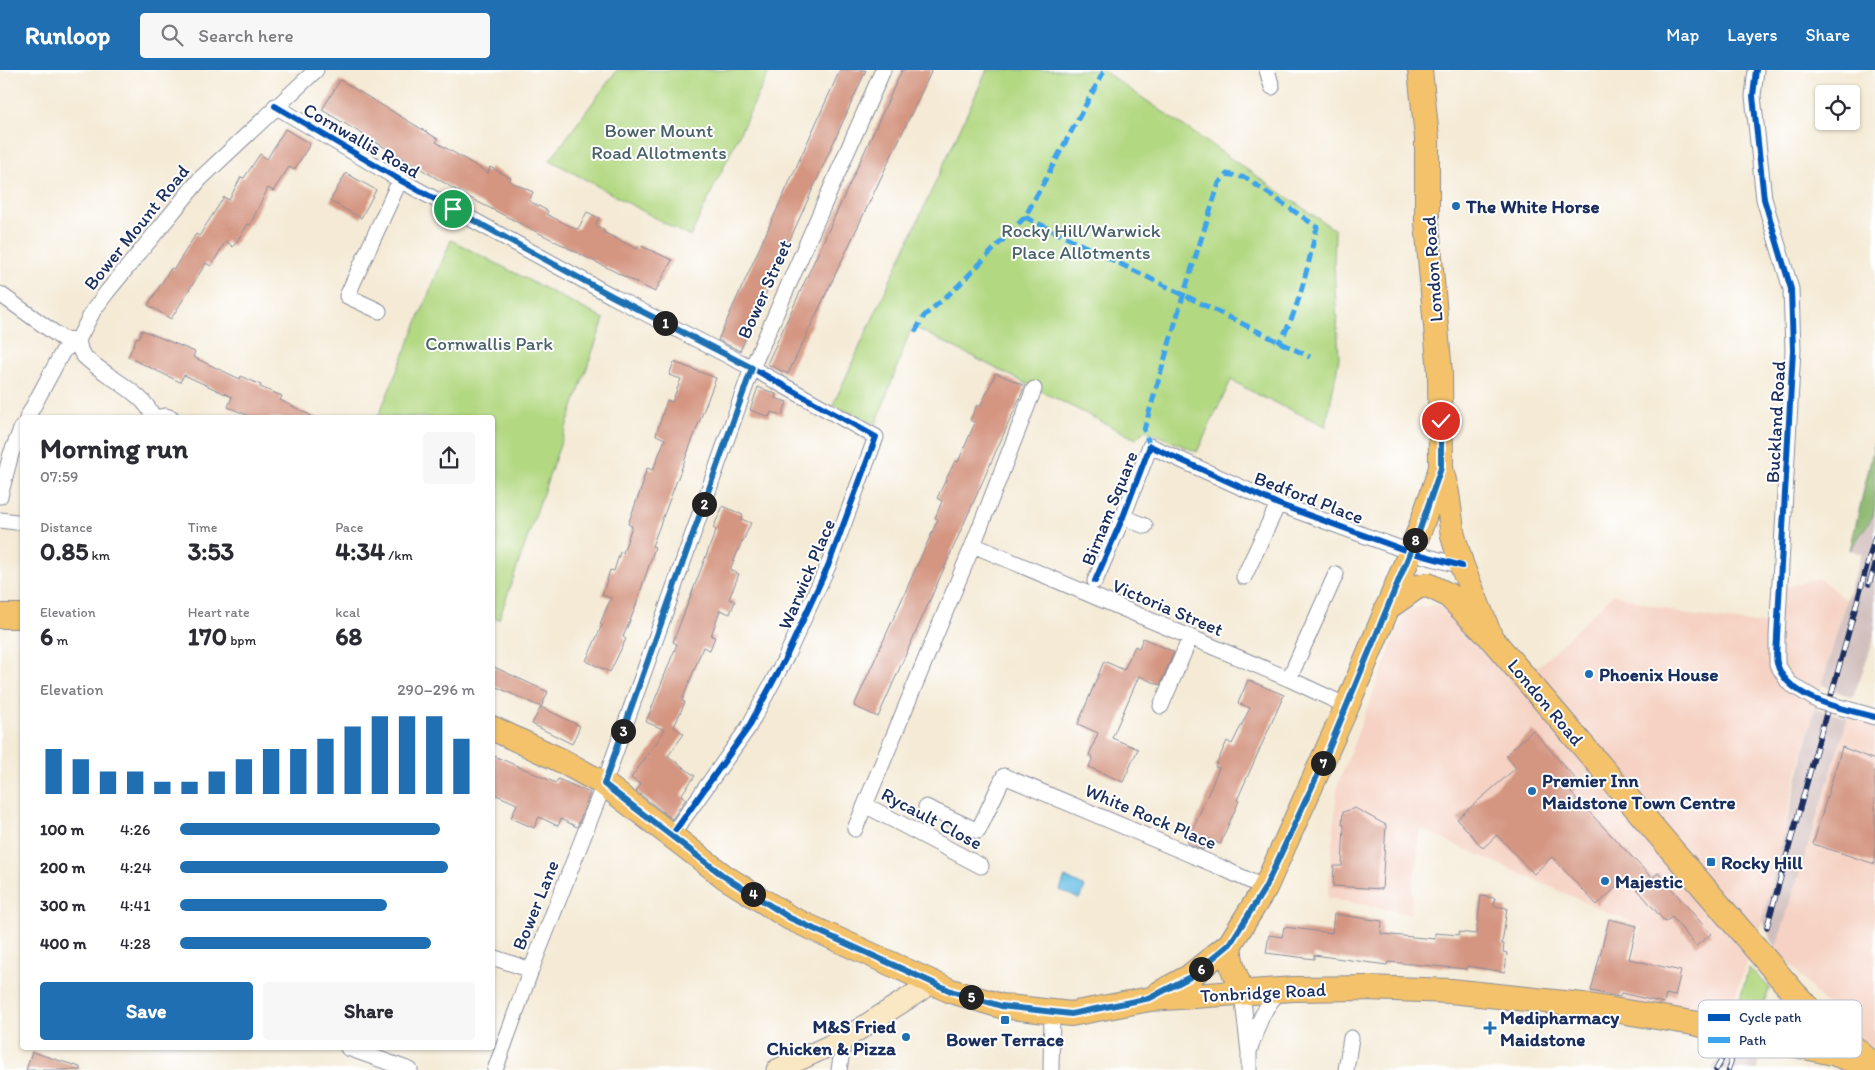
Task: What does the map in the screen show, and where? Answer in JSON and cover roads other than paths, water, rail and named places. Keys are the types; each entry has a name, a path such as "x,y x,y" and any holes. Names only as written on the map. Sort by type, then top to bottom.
{"main road":[{"name":"London Road","path":"1420,70 1427,138 1427,223 1440,373 1441,468 1447,493 1453,536 1462,566 1491,638 1801,1000"},
{"name":"London Road","path":"1150,998 1190,977 1230,944 1265,888 1347,706 1420,529 1441,468"},
{"path":"1387,608 1417,587 1428,585 1448,595 1491,638"},
{"path":"0,616 20,616"},
{"name":"Tonbridge Road","path":"495,729 560,760 604,784 725,877 790,918 951,991 1001,1006 1071,1014 1150,998 1281,990 1366,988 1451,991 1582,1005 1698,1024"},
{"path":"1230,944 1231,962 1242,992"},
{"path":"1791,1000 1794,993"},
{"name":"London Road","path":"1862,1054 1875,1065"},
{"name":"Tonbridge Road","path":"1846,1058 1875,1069"}],"street":[{"name":"Bower Mount Road","path":"29,415 63,351 78,340 93,311 107,292 200,178 275,106 316,70"},
{"name":"Bower Street","path":"604,784 752,368 883,70"},
{"path":"1267,70 1272,88"},
{"name":"Buckland Road","path":"1756,70 1753,96 1764,199 1791,289 1793,350 1777,664 1789,684 1820,702 1875,717"},
{"name":"Cornwallis Road","path":"275,106 400,180 612,296 752,368"},
{"path":"379,311 347,296 400,180"},
{"path":"0,294 63,339 78,340 82,354 140,399 151,409 153,415"},
{"name":"Warwick Place","path":"672,835 748,728 785,659 828,566 876,437 752,368"},
{"path":"973,545 1034,389"},
{"path":"0,496 11,454 20,432"},
{"name":"Bedford Place","path":"1150,446 1278,504 1410,552 1462,566"},
{"name":"Birnam Square","path":"1095,581 1123,517 1150,446"},
{"path":"1244,577 1278,504"},
{"name":"Birnam Square","path":"1123,517 1145,526"},
{"path":"0,520 16,522"},
{"name":"Victoria Street","path":"973,545 1289,679 1347,706"},
{"name":"Rycault Close","path":"855,829 973,545"},
{"path":"1289,679 1336,574"},
{"path":"1161,706 1190,638"},
{"name":"White Rock Place","path":"926,807 978,832 1004,776 1220,867 1265,888"},
{"name":"Bower Lane","path":"495,1070 531,970 604,784"},
{"name":"Rycault Close","path":"865,805 981,866"},
{"path":"495,958 531,970"},
{"path":"777,1070 844,1039 932,983"},
{"path":"1249,1053 1261,1017 1269,1001 1281,990"},
{"path":"1242,992 1249,1053 1249,1070"},
{"path":"1051,1070 1052,1012"},
{"path":"1346,1070 1350,1038"},
{"path":"839,1070 844,1039"},
{"path":"354,1050 410,1070"}],"water":[{"path":"1065,877 1085,887 1079,899 1060,890"}],"railway":[{"path":"1767,927 1875,537"},
{"path":"1869,584 1875,565"},
{"path":"1716,1070 1723,1058"},
{"path":"1728,1070 1732,1058"}],"place":[{"name":"The White Horse","path":"1456,206"},
{"name":"Phoenix House","path":"1589,674"},
{"name":"Premier Inn Maidstone Town Centre","path":"1532,791"},
{"name":"Rocky Hill","path":"1711,862"},
{"name":"Majestic","path":"1605,881"},
{"name":"Bower Terrace","path":"1005,1020"},
{"name":"Medipharmacy Maidstone","path":"1490,1028"},
{"name":"M&S Fried Chicken & Pizza","path":"906,1037"}],"park label":[{"name":"Bower Mount Road Allotments","path":"659,141"},
{"name":"Rocky Hill/Warwick Place Allotments","path":"1081,241"},
{"name":"Cornwallis Park","path":"489,343"}]}
